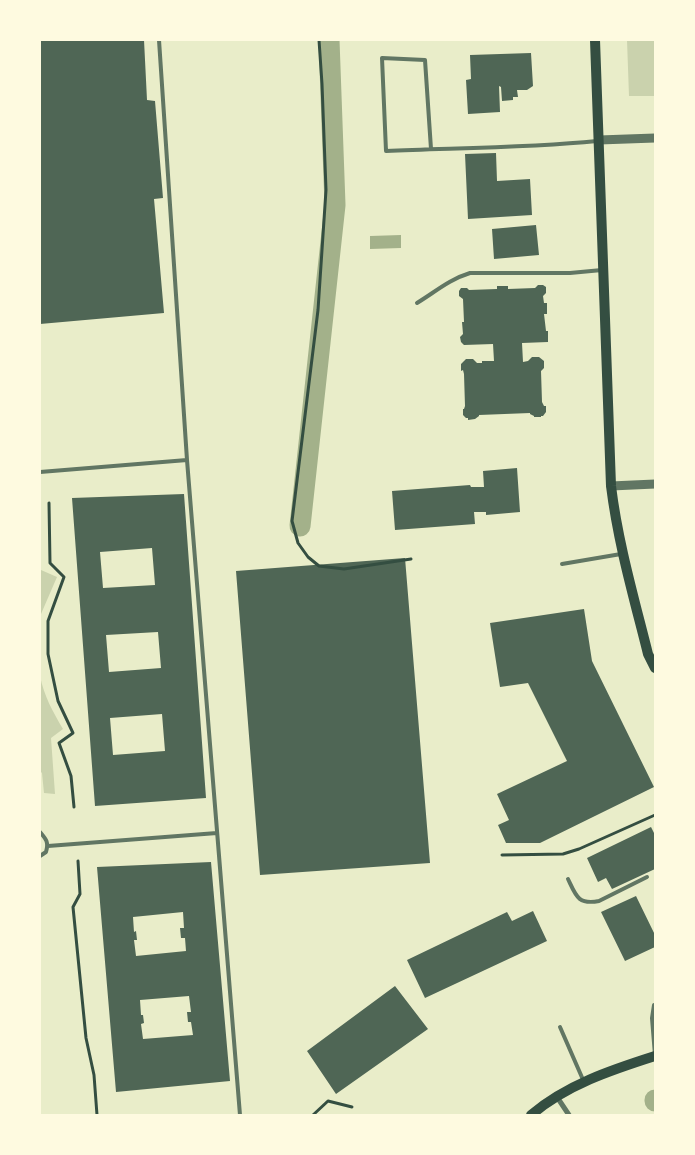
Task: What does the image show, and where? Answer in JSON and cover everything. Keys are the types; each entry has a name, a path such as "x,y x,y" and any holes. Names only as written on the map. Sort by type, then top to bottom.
{"main road":[{"path":"595,40 612,486 622,554 648,654 655,668"},
{"path":"528,1115 584,1082 655,1056"}],"street":[{"path":"599,140 655,138"},
{"path":"612,486 655,484"},
{"path":"557,1097 569,1115"}],"lane":[{"path":"159,40 187,460 240,1115"},
{"path":"431,149 425,60 382,58 386,151 565,144 599,140"},
{"path":"417,303 448,282 470,273 570,273 604,270"},
{"path":"40,472 187,460"},
{"path":"562,564 622,554"},
{"path":"40,832 46,839 48,846 46,852 40,856"},
{"path":"48,846 217,833"},
{"path":"568,879 577,897 582,901 590,903 598,902 647,877"},
{"path":"654,1005 652,1018 655,1056"},
{"path":"560,1027 584,1082"}],"path":[{"path":"319,40 326,190 318,310 292,521 298,543 308,557 319,566 344,569 411,559"},
{"path":"49,503 50,563 64,577 48,621 48,654 58,701 73,733 59,743 71,776 74,807"},
{"path":"502,855 563,854 579,849 655,814"},
{"path":"78,861 80,894 73,907 86,1038 94,1075 97,1115"},
{"path":"312,1115 328,1101 352,1107"}],"shaded area":[{"path":"627,40 655,40 655,96 629,96"},
{"path":"401,235 401,248 370,249 370,236"},
{"path":"40,562 41,570 57,577 40,618"},
{"path":"40,676 46,697 63,729 51,738 55,794 44,793 42,773 40,771"}],"building":[{"path":"40,40 144,40 147,100 155,101 163,198 154,199 164,313 40,324"},
{"path":"531,53 533,86 527,90 517,90 518,97 513,97 513,100 502,101 501,87 499,86 500,112 468,114 466,80 471,79 470,55"},
{"path":"496,153 497,181 530,179 532,215 468,219 465,154"},
{"path":"536,225 539,255 494,259 492,229"},
{"path":"538,285 546,287 546,293 543,296 544,303 547,303 547,314 544,314 546,331 548,331 548,342 522,343 523,362 528,361 532,357 539,357 544,361 544,368 541,371 542,402 546,406 546,412 541,417 534,417 530,413 479,415 475,419 468,420 463,415 465,406 464,374 463,370 461,371 461,364 466,359 473,359 477,363 494,361 493,344 464,345 461,342 460,337 463,334 462,322 464,322 463,299 459,296 459,291 461,288 469,290 497,289 497,286 508,286 508,289 535,288"},
{"path":"517,468 520,512 486,515 486,512 474,512 475,524 395,530 392,491 470,485 471,487 484,487 483,471"},
{"path":"184,494 206,798 95,806 72,498","holes":["152,548 155,585 103,588 100,552","158,632 161,668 109,672 106,635","162,714 165,751 113,755 110,718"]},
{"path":"405,558 430,863 260,875 236,571"},
{"path":"584,609 592,661 654,787 540,843 506,843 498,825 509,820 497,794 567,761 528,683 500,687 490,623"},
{"path":"651,827 655,835 655,869 612,889 606,878 598,882 587,858"},
{"path":"211,862 230,1081 116,1092 97,867","holes":["183,912 184,928 180,928 181,938 185,938 186,951 136,956 134,940 137,940 136,931 134,932 133,917","189,996 191,1012 187,1012 188,1022 191,1022 193,1035 143,1039 141,1024 144,1023 143,1015 141,1015 140,1000"]},
{"path":"636,896 655,935 655,947 625,961 601,912"},
{"path":"533,911 547,941 425,998 407,960 507,912 512,921"},
{"path":"395,986 428,1029 336,1094 307,1051"}],"waterway":[{"path":"300,526 335,205 329,40"}]}
